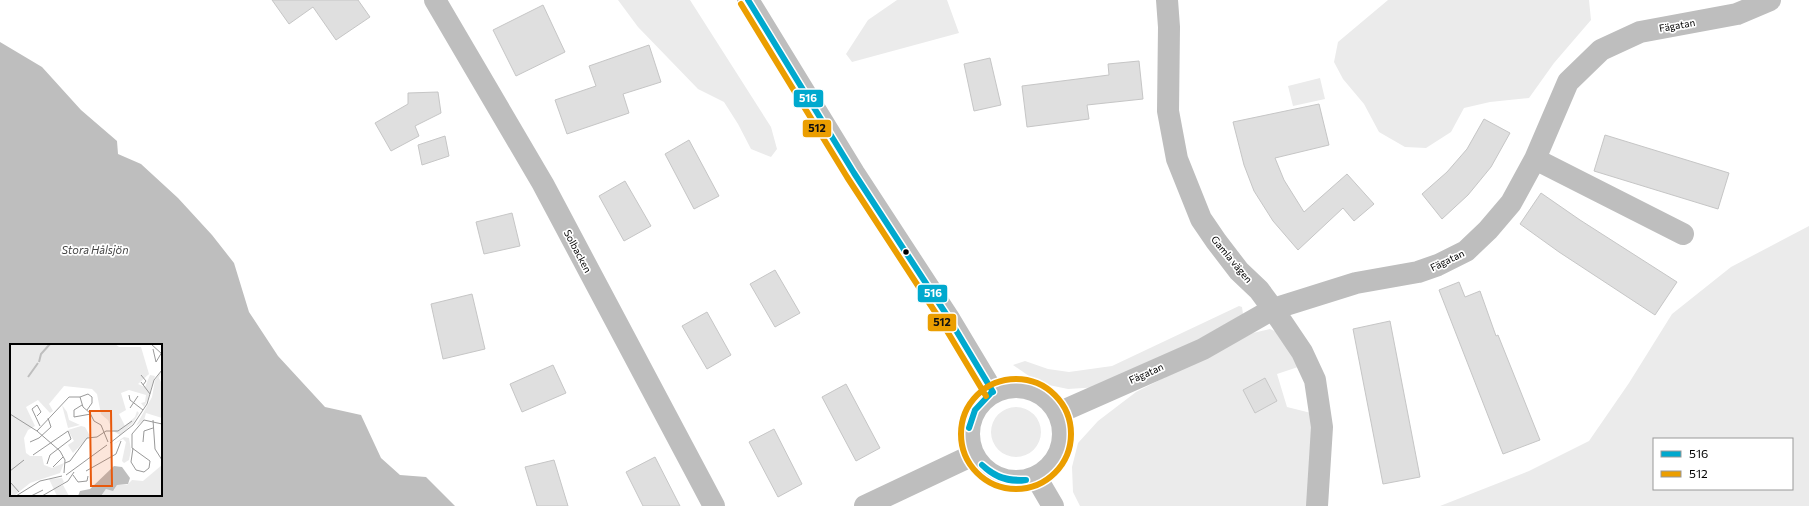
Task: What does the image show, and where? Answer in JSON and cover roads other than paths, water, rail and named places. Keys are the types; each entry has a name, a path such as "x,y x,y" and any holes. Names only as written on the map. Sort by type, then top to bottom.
{"street":[{"name":"Solbacken","path":"435,0 543,184 714,506"},
{"path":"748,0 854,173 948,318 993,392"},
{"name":"Gamla vägen","path":"1167,0 1169,27 1168,111 1177,159 1205,224 1230,259 1259,290 1273,309 1302,352 1315,380 1322,427 1317,506"},
{"name":"Fägatan","path":"1058,413 1204,349 1273,309 1356,283 1418,272 1438,265 1466,251 1488,230 1511,203 1535,159 1568,82 1601,50 1640,32 1770,0"},
{"path":"1535,159 1683,234"},
{"path":"1010,387 1032,389 1050,401 1058,413 1063,435 1060,449 1054,463 1036,477 1018,481 1000,479 984,469 973,455 968,435 970,421 980,403 993,392 1010,387"},
{"path":"865,506 973,455"},
{"path":"1036,477 1053,506"}],"water":[{"name":"Stora Hålsjön","path":"0,42 42,67 81,110 117,141 118,154 141,164 178,198 212,235 234,263 249,312 278,356 325,407 361,415 381,458 400,475 426,477 455,506 0,506"}]}
